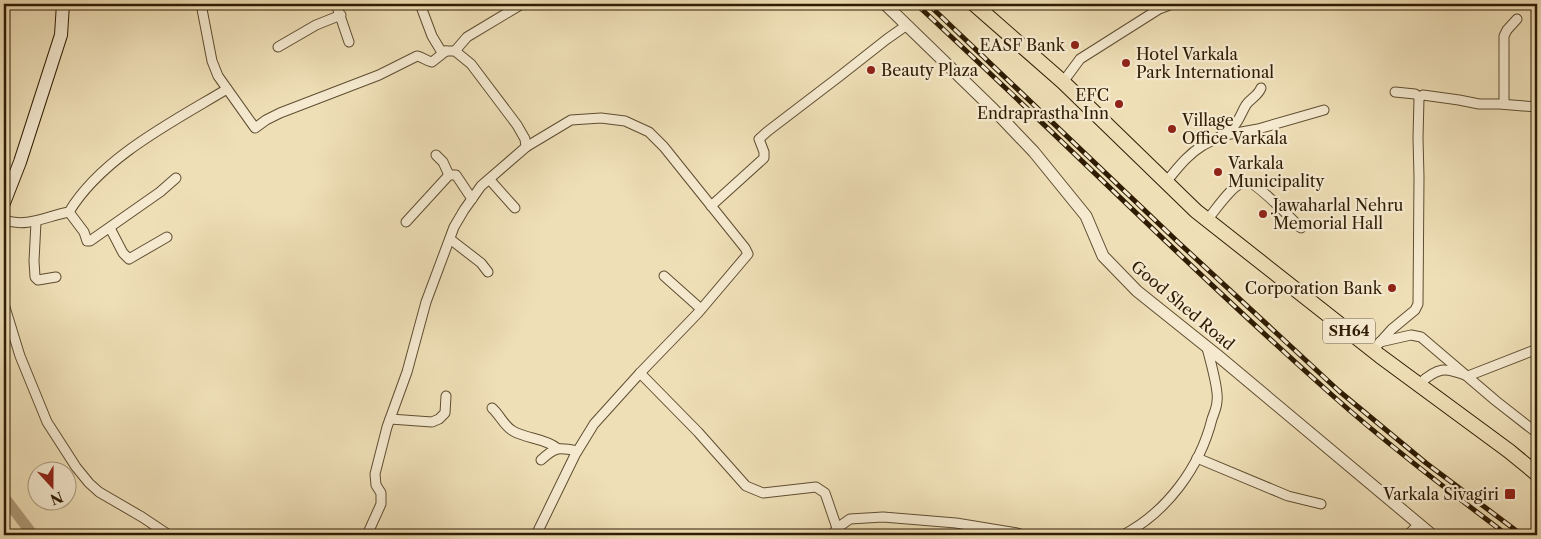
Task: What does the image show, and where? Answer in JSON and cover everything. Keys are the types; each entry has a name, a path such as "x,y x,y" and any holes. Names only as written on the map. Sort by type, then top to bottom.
{"main road":[{"path":"4,203 20,162 61,35 63,4"},
{"name":"SH64","path":"974,4 1063,82 1196,211 1376,346 1419,384 1537,474"}],"street":[{"path":"201,4 212,61 218,76 255,128 280,113 379,75 417,56 422,56 432,62 451,51 466,37 522,4"},
{"path":"336,4 349,42"},
{"path":"420,4 432,36 441,51 451,51 471,64 517,125 526,139 526,146"},
{"name":"Good Shed Road","path":"885,4 993,108 1034,152 1086,216 1103,256 1137,291 1432,535"},
{"path":"1063,82 1080,59 1159,9 1172,4"},
{"path":"278,47 316,25 341,16"},
{"path":"1504,104 1504,36 1517,19"},
{"path":"711,206 764,158 764,152 759,139 907,25"},
{"path":"1224,135 1236,124 1247,104 1258,94 1261,88"},
{"path":"4,220 21,223 36,222 69,212 78,198 102,171 122,155 165,126 227,89"},
{"path":"1395,92 1479,104 1537,107"},
{"path":"1376,346 1418,304 1418,138 1420,97"},
{"path":"1166,182 1190,155 1202,146 1224,135 1324,110"},
{"path":"367,535 381,504 381,493 376,485 375,474 390,418 407,372 426,302 454,227 472,198 481,186 526,146 571,120 601,118 625,122 649,132 664,147 748,254 701,309 594,424 577,451 536,535"},
{"path":"436,155 443,162 449,175"},
{"path":"406,222 449,175 456,175 472,198"},
{"path":"69,212 84,232 88,241 110,228 176,178"},
{"path":"490,180 515,208"},
{"path":"1208,220 1234,189 1246,182 1261,190 1301,228"},
{"path":"36,222 35,277 38,280 56,277"},
{"path":"110,228 126,258 129,259 168,237"},
{"path":"450,239 481,263 488,272"},
{"path":"664,276 701,309"},
{"path":"4,304 20,356 47,422 76,466 89,483 99,492 142,517 168,535"},
{"path":"1376,346 1411,335 1419,336 1537,433"},
{"path":"1123,535 1139,527 1160,508 1190,471 1197,458 1209,430 1218,399 1207,348"},
{"path":"1419,384 1429,376 1444,370 1451,370 1468,376 1537,349"},
{"path":"640,373 698,432 746,486 763,493 816,487 825,493 834,532 850,519 883,517 956,523 1024,535"},
{"path":"390,418 432,422 439,419 445,413 446,396"},
{"path":"492,408 513,431 544,441 557,448"},
{"path":"541,460 550,451 557,448 562,447 577,451"},
{"path":"1197,458 1288,496 1321,504"},
{"path":"1408,535 1419,524"}],"waterway":[{"path":"4,497 33,535"}],"railway":[{"path":"916,4 1227,299 1353,414 1507,535"},
{"path":"928,4 1179,243 1339,391 1426,463 1522,535"}],"place":[{"name":"EASF Bank","path":"1075,45"},
{"name":"Hotel Varkala Park International","path":"1126,63"},
{"name":"Beauty Plaza","path":"871,70"},
{"name":"EFC Endraprastha Inn","path":"1119,104"},
{"name":"Village Office Varkala","path":"1172,129"},
{"name":"Varkala Municipality","path":"1218,172"},
{"name":"Jawaharlal Nehru Memorial Hall","path":"1263,214"},
{"name":"Corporation Bank","path":"1392,288"},
{"name":"Varkala Sivagiri","path":"1510,494"}]}
